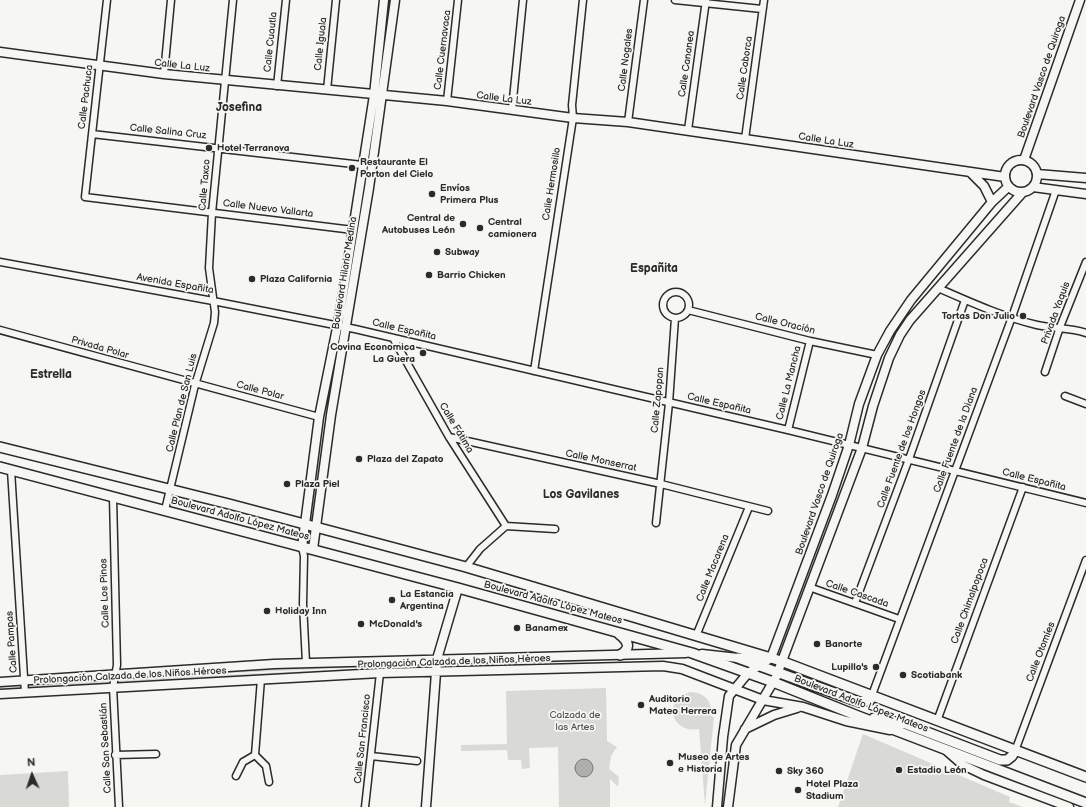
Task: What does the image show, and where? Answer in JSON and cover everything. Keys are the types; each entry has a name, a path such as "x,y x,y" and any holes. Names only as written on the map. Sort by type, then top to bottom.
{"main road":[{"name":"Boulevard Adolfo López Mateos","path":"0,447 305,524 466,567 781,661 1086,777"},
{"name":"Boulevard Adolfo López Mateos","path":"0,467 165,510 303,551 313,549 692,653 773,682 1086,803"},
{"path":"616,632 625,639 628,647 627,650 620,655"},
{"path":"738,658 854,700 870,700 872,695"},
{"path":"858,716 906,724 1000,760 1007,760 1015,751"}],"street":[{"name":"Calle Pachuca","path":"85,197 107,0"},
{"path":"164,74 171,0"},
{"name":"Calle Taxco","path":"213,301 209,268 212,212 233,0"},
{"name":"Calle Cuautla","path":"277,86 286,0"},
{"name":"Calle Iguala","path":"327,90 336,0"},
{"name":"Boulevard Hilario Medina","path":"313,549 331,415 370,188 384,0"},
{"name":"Boulevard Hilario Medina","path":"303,551 305,524 319,417 338,326 362,165 378,96 394,0"},
{"name":"Calle Cuernavaca","path":"447,102 458,0"},
{"path":"512,110 523,0"},
{"name":"Calle Hermosillo","path":"534,371 573,118 572,105 583,0"},
{"name":"Calle Nogales","path":"628,122 644,0"},
{"path":"675,0 706,1 762,9"},
{"name":"Calle Caborca","path":"745,139 764,0"},
{"name":"Boulevard Vasco de Quiroga","path":"1024,160 1080,0"},
{"name":"Calle Cananea","path":"688,130 706,1"},
{"name":"Calle La Luz","path":"0,52 164,74 447,102 573,118 628,122 1005,177"},
{"name":"Calle Salina Cruz","path":"92,134 362,165"},
{"path":"1033,187 1037,174 1032,165 1024,160 1018,160 1008,166 1005,177 1008,187 1012,190 1022,193 1033,187 1086,194"},
{"path":"972,173 981,181 992,202"},
{"path":"1037,174 1086,178"},
{"name":"Boulevard Vasco de Quiroga","path":"771,658 849,445 859,404 877,355 890,331 911,300 992,202 1008,187"},
{"name":"Calle Fuente de la Diana","path":"872,695 1012,317 1056,190"},
{"name":"Boulevard Vasco de Quiroga","path":"728,807 736,745 744,729 763,700 777,672 862,448 875,399 889,358 900,335 910,320 1022,193"},
{"name":"Calle Nuevo Vallarta","path":"85,197 353,230"},
{"name":"Avenida Españita","path":"0,262 347,327"},
{"name":"Privada Yaquis","path":"1045,372 1060,328 1086,262"},
{"path":"938,288 965,300 1037,325 1071,328 1086,333"},
{"path":"679,292 687,297 690,306 688,310 683,316 675,318 668,315 664,307 665,299 670,293 679,292"},
{"name":"Calle Fuente de los Hongos","path":"855,603 909,459 965,300"},
{"name":"Calle Plan de San Luis","path":"165,510 195,385 214,323 213,301"},
{"name":"Calle Oración","path":"688,310 810,341 877,355"},
{"name":"Calle Zapopan","path":"656,523 669,403 675,318"},
{"name":"Calle Españita","path":"347,327 956,470 1086,503"},
{"name":"Privada Polar","path":"0,330 195,385"},
{"path":"890,331 900,335"},
{"name":"Calle Fátima","path":"393,338 449,437 506,526"},
{"name":"Calle La Mancha","path":"788,430 810,341"},
{"name":"Calle Polar","path":"195,385 319,417"},
{"path":"1065,396 1086,404"},
{"name":"Calle Monserrat","path":"449,437 661,484 768,511"},
{"name":"Calle Pampas","path":"11,470 25,693"},
{"name":"Calle Chimalpopoca","path":"937,721 1023,487"},
{"name":"Calle Los Pinos","path":"113,497 117,675 113,687"},
{"name":"Calle Macarena","path":"696,636 749,507"},
{"path":"466,567 480,549 506,526 555,529"},
{"path":"303,551 303,604 306,663"},
{"path":"810,553 820,556"},
{"name":"Calle Otomíes","path":"1015,751 1086,560"},
{"name":"Calle Cascada","path":"809,587 899,619"},
{"path":"426,807 437,659 458,588"},
{"name":"Prolongación Calzada de los Niños Héroes","path":"0,682 306,663 692,653 738,658 771,658"},
{"path":"717,807 727,705 734,689 748,673 771,658"},
{"name":"Prolongación Calzada de los Niños Héroes","path":"0,694 261,679 436,671 668,666 682,669 763,700 804,707 846,721 878,729 900,731"},
{"name":"Calle San Francisco","path":"365,807 380,674"},
{"path":"261,679 255,755 266,766 269,782"},
{"name":"Calle San Sebastián","path":"113,687 118,807"},
{"path":"744,729 774,715 804,707"},
{"path":"944,748 963,765 1069,807"},
{"path":"115,755 156,754"},
{"path":"236,776 243,762 255,755"},
{"path":"371,756 418,761"}],"green space":[{"path":"600,660 261,679 124,682 0,690 0,678 219,668 459,663 163,676 72,682 438,665"},
{"name":"Calzada de las Artes","path":"606,688 607,741 617,747 611,756 609,769 619,777 618,787 610,779 610,807 559,807 558,747 529,748 530,768 522,769 521,760 508,760 507,750 461,751 461,745 507,744 506,691"},
{"path":"690,692 700,694 707,699 711,706 711,716 714,717 705,805 699,729 689,729 676,722 673,709 681,696"},
{"name":"Estadio León","path":"863,734 1010,797 1009,802 1023,807 838,807"},
{"path":"68,771 69,807 0,807 0,775"}],"shaded area":[{"path":"584,759 590,762 593,768 590,774 584,777 578,774 575,768 578,762"}],"place":[{"name":"Hotel Terranova","path":"209,148"},
{"name":"Restaurante El Porton del Cielo","path":"352,168"},
{"name":"Envíos Primera Plus","path":"432,194"},
{"name":"Central de Autobuses León","path":"463,224"},
{"name":"Central camionera","path":"480,228"},
{"name":"Subway","path":"437,252"},
{"name":"Barrio Chicken","path":"429,275"},
{"name":"Plaza California","path":"252,279"},
{"name":"Tortas Don Julio","path":"1023,316"},
{"name":"Covina Economica La Guera","path":"423,353"},
{"name":"Plaza del Zapato","path":"359,459"},
{"name":"Plaza Piel","path":"287,484"},
{"name":"La Estancia Argentina","path":"392,600"},
{"name":"Holiday Inn","path":"267,611"},
{"name":"McDonald's","path":"361,624"},
{"name":"Banamex","path":"517,628"},
{"name":"Banorte","path":"817,644"},
{"name":"Lupillo's","path":"876,667"},
{"name":"Scotiabank","path":"903,675"},
{"name":"Auditorio Mateo Herrera","path":"641,705"},
{"name":"Museo de Artes e Historia","path":"670,763"},
{"name":"Estadio León","path":"899,770"},
{"name":"Sky 360","path":"779,771"},
{"name":"Hotel Plaza Stadium","path":"798,790"}],"district":[{"name":"Josefina","path":"239,108"},
{"name":"Españita","path":"654,269"},
{"name":"Estrella","path":"51,375"},
{"name":"Los Gavilanes","path":"581,495"}]}
